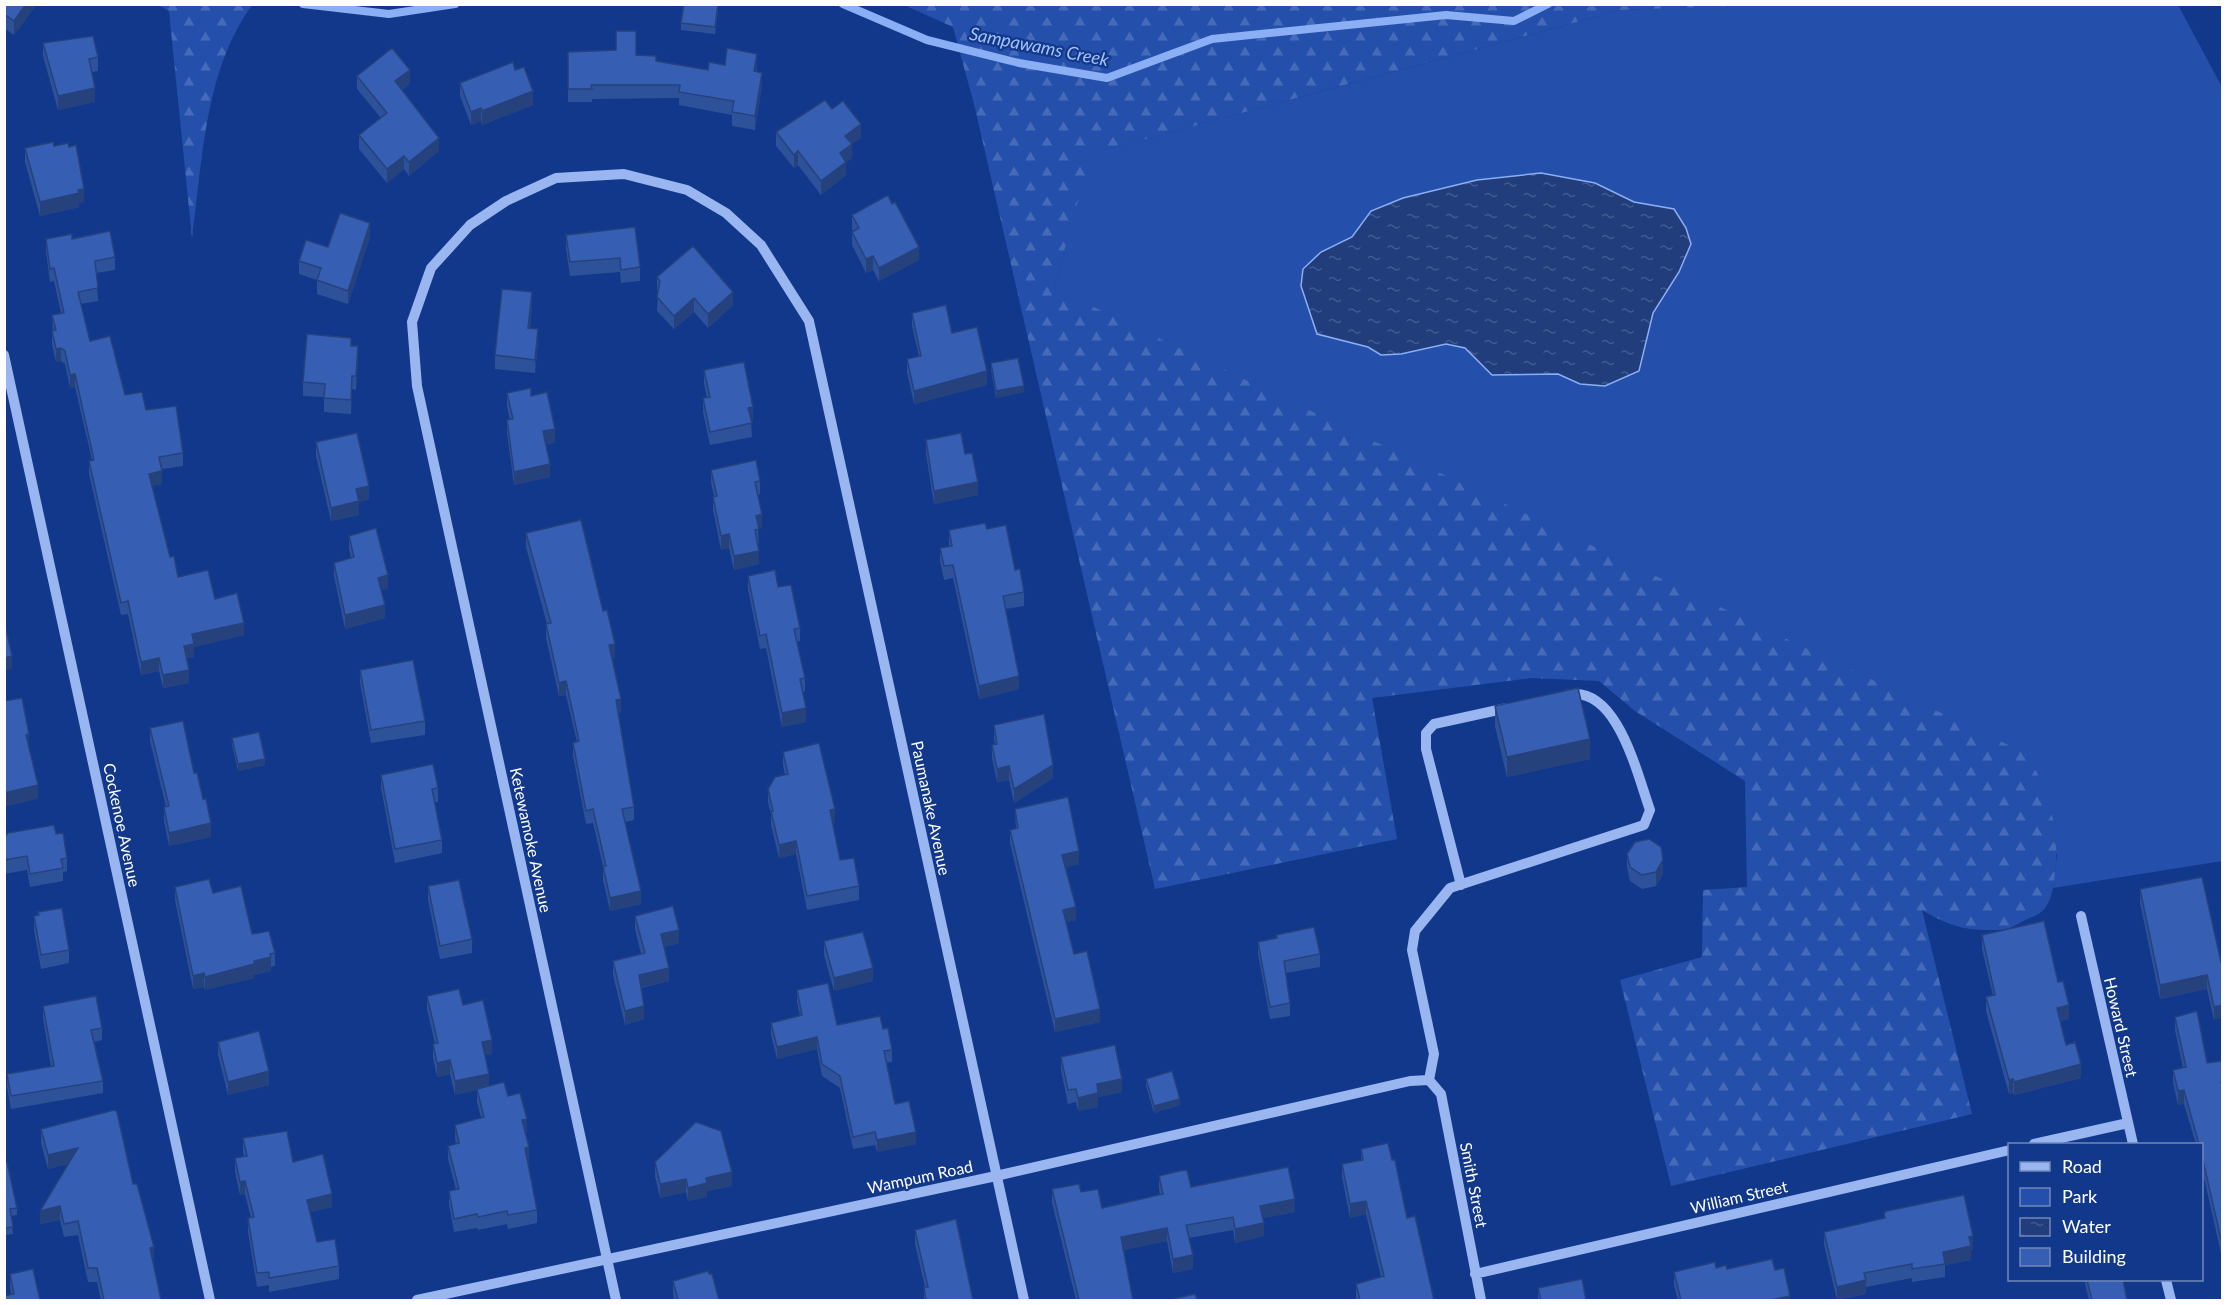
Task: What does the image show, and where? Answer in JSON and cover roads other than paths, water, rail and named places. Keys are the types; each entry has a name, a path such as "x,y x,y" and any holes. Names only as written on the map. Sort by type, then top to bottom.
{"street":[{"name":"Ketewamoke Avenue","path":"616,1300 417,386 412,322 431,268 470,225 506,201 556,178 624,174 687,190 726,213 760,245 809,321"},
{"name":"Paumanake Avenue","path":"809,321 1024,1300"},
{"name":"Cockenoe Avenue","path":"4,355 210,1300"},
{"path":"1429,1080 1434,1054 1412,950 1415,931 1450,888 1648,822 1650,810 1624,736 1600,702 1592,696 1582,694 1560,697"},
{"path":"1461,885 1426,749 1426,733 1434,724 1514,707"},
{"name":"Howard Street","path":"2081,916 2133,1143"},
{"name":"Wampum Road","path":"417,1300 996,1176 1410,1081 1429,1080"},
{"name":"Smith Street","path":"1429,1080 1436,1085 1441,1094 1481,1300"},
{"path":"2038,1143 2128,1123"},
{"name":"William Street","path":"1475,1274 2008,1150"},
{"path":"2166,1281 2171,1300"}],"water":[{"path":"1541,173 1595,183 1634,202 1674,209 1686,228 1691,244 1679,272 1653,313 1639,371 1605,386 1580,384 1558,374 1492,375 1465,348 1446,344 1401,354 1381,355 1368,347 1317,334 1301,286 1303,269 1321,252 1352,237 1371,211 1403,198 1477,180"}],"waterway":[{"name":"Sampawams Creek","path":"303,4 389,14 455,4"},
{"name":"Sampawams Creek","path":"843,4 927,40 1019,63 1107,78 1212,39 1446,15 1514,21 1548,4"}]}
